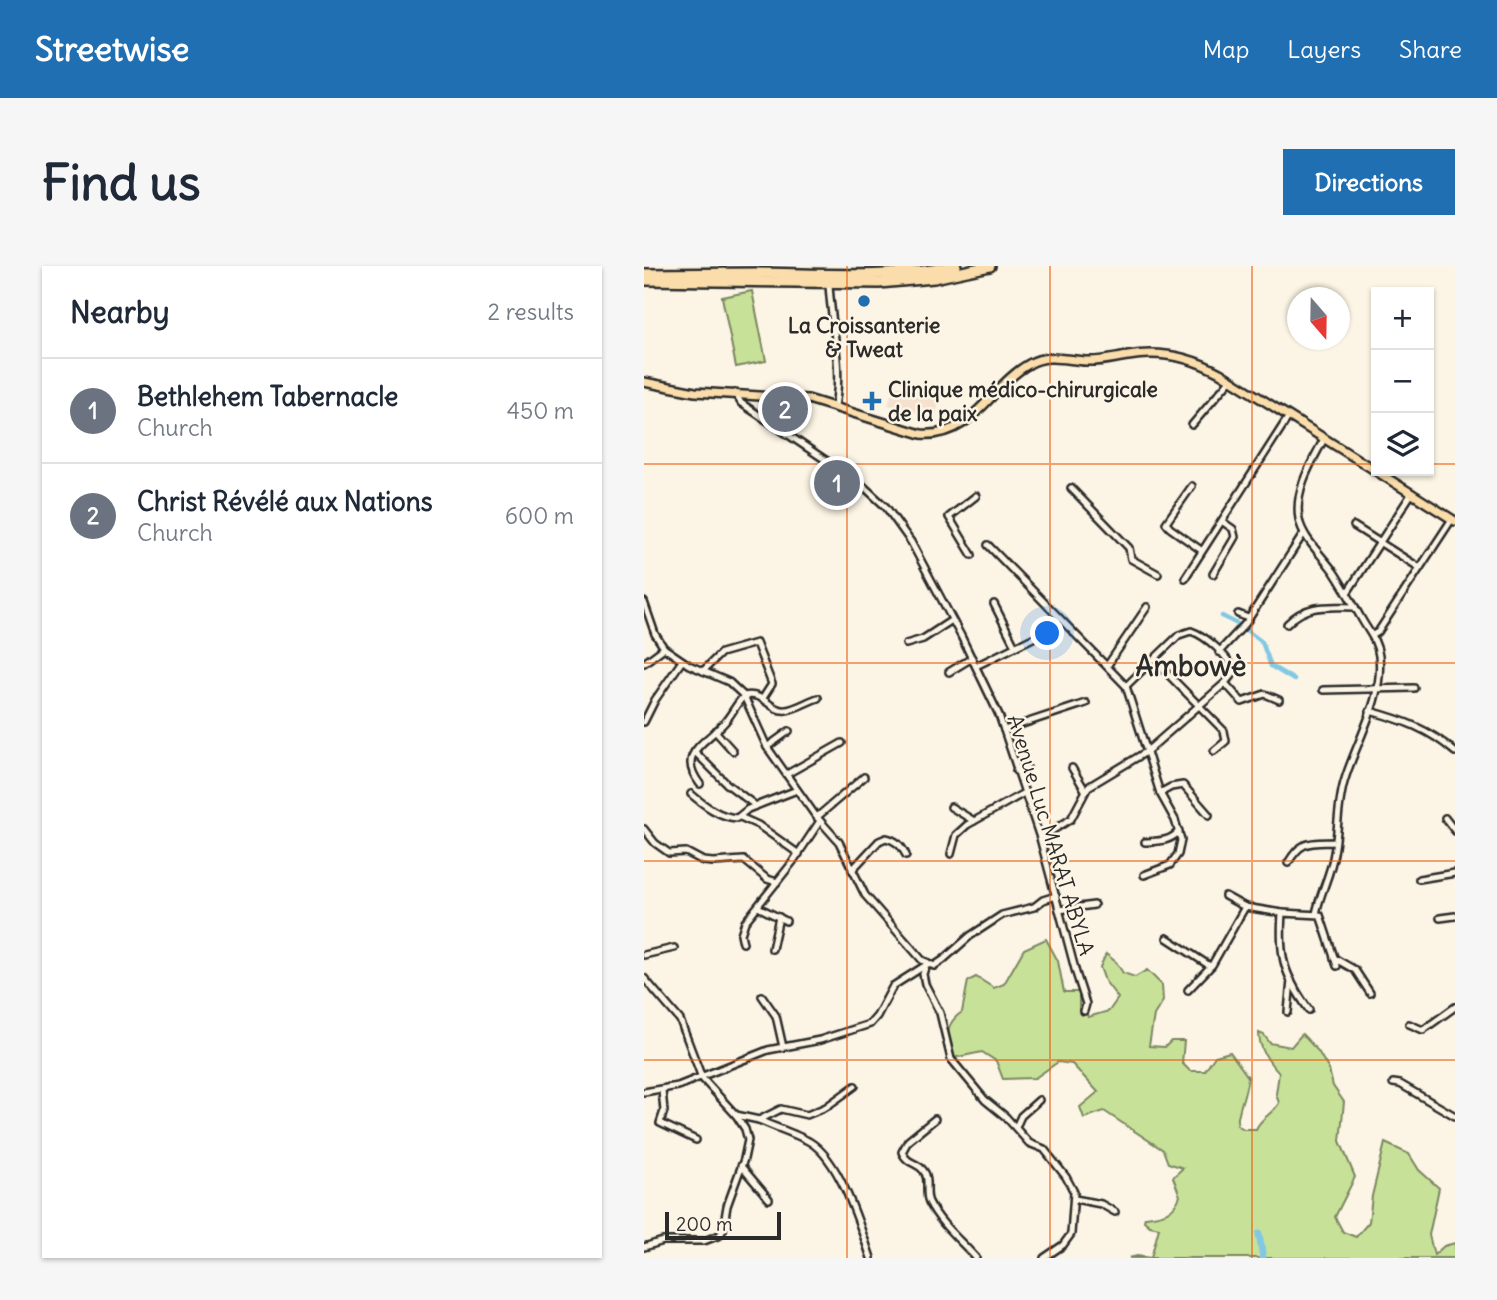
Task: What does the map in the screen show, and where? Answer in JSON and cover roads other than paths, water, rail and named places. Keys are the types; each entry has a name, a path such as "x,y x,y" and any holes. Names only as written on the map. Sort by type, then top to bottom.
{"highway":[{"path":"644,283 867,275 955,266"},
{"path":"644,272 830,284 917,280 990,266"}],"main road":[{"path":"644,382 684,390 797,397 932,435 960,426 1023,367 1042,358 1098,361 1140,354 1164,354 1199,362 1231,379 1371,468"},
{"path":"1384,476 1453,520"}],"street":[{"path":"830,284 831,323 839,380 835,406"},
{"path":"1192,425 1231,379"},
{"name":"Avenue Luc MARAT ABYLA","path":"735,393 741,403 861,484 886,507 911,542 976,666 1004,730 1040,838 1086,1004 1084,1011"},
{"path":"1185,578 1289,416"},
{"path":"1316,914 1331,864 1342,788 1370,711 1379,658 1373,635 1321,554 1304,533 1298,517 1300,494 1309,467 1324,439"},
{"path":"1192,486 1166,523 1201,550"},
{"path":"1070,488 1129,548 1131,559 1158,574"},
{"path":"1347,593 1412,493"},
{"path":"972,555 949,517 976,496"},
{"path":"1373,635 1378,632 1453,520"},
{"path":"1213,574 1236,537 1233,529 1223,522"},
{"path":"1354,526 1420,568"},
{"path":"1219,652 1248,618 1304,533"},
{"path":"988,545 1126,687 1160,793 1179,831 1180,848 1173,861 1165,868 1144,875"},
{"path":"644,602 647,624 664,648 682,661 729,682 744,696 767,747 839,842 865,895 926,963 934,965 943,960 970,936 1002,915 1034,908 1043,900 1056,896"},
{"path":"994,604 1015,646"},
{"path":"1287,624 1303,611 1316,606 1355,607"},
{"path":"1107,666 1147,607"},
{"path":"1238,614 1248,618"},
{"path":"906,645 923,639 952,620"},
{"path":"1040,838 1071,819 1085,790 1146,752 1234,672 1233,667 1219,652 1200,635 1191,631 1179,635 1126,687"},
{"path":"976,666 1041,634"},
{"path":"703,671 721,653 755,643 772,684 763,698"},
{"path":"644,663 664,648"},
{"path":"949,672 972,658"},
{"path":"1154,660 1226,736 1226,741 1214,751"},
{"path":"644,722 654,701 682,661"},
{"path":"1225,683 1242,702 1265,694 1279,700"},
{"path":"1323,690 1415,688"},
{"path":"700,785 689,764 695,752 726,720 744,696 763,698 778,709 786,710 818,698"},
{"path":"1004,730 1086,703"},
{"path":"1370,711 1389,715 1426,730 1455,752"},
{"path":"715,731 733,751"},
{"path":"767,747 789,731"},
{"path":"786,774 842,743"},
{"path":"695,752 727,784 756,806"},
{"path":"1016,771 1027,768"},
{"path":"1072,768 1085,790"},
{"path":"743,943 741,934 745,922 799,854 819,819 864,777"},
{"path":"1160,793 1183,785 1209,815"},
{"path":"740,817 748,809 797,790"},
{"path":"951,854 956,835 974,821 1024,793"},
{"path":"691,794 722,814 740,817 758,825 799,854"},
{"path":"951,807 974,821"},
{"path":"1445,818 1455,831"},
{"path":"644,828 655,844 669,853 686,852 703,861 744,860 767,878 777,882"},
{"path":"1145,842 1164,841 1179,831"},
{"path":"852,870 879,841 886,838 897,842 906,855"},
{"path":"1288,863 1296,851 1307,842 1335,842"},
{"path":"1419,879 1455,873"},
{"path":"1225,897 1245,908 1320,915 1337,966"},
{"path":"1059,910 1094,905"},
{"path":"758,907 783,919 772,950"},
{"path":"1188,990 1224,946 1245,908"},
{"path":"1282,913 1280,951 1291,980 1309,1010"},
{"path":"1440,918 1455,916"},
{"path":"1167,938 1210,966"},
{"path":"644,955 674,948"},
{"path":"1334,958 1355,970 1370,993"},
{"path":"644,1092 662,1090 702,1078 732,1063 783,1046 820,1040 870,1024 894,986 926,963"},
{"path":"926,963 923,974 925,984 940,1013 951,1059 985,1100 1016,1127 1029,1143 1044,1149 1071,1184 1075,1199 1073,1229 1069,1239 1044,1258"},
{"path":"644,978 680,1020 702,1078 736,1115 748,1140 720,1235 704,1241 663,1241 644,1247"},
{"path":"1288,1012 1291,980"},
{"path":"762,996 776,1016 783,1046"},
{"path":"1409,1024 1423,1030 1455,1007"},
{"path":"1393,1083 1400,1084 1455,1116"},
{"path":"759,1120 780,1109 807,1115 826,1107 855,1086"},
{"path":"662,1090 664,1111 660,1123 696,1140"},
{"path":"1016,1127 1021,1116 1039,1100"},
{"path":"736,1115 759,1120 808,1141 825,1157 840,1181 871,1258"},
{"path":"935,1119 908,1141 902,1153 908,1162 924,1171 927,1195 932,1206 943,1223 976,1258"},
{"path":"741,1166 769,1199"},
{"path":"1075,1199 1101,1204 1115,1212"}],"waterway":[{"path":"1222,616 1262,642 1271,666 1294,680"},
{"path":"1259,1234 1263,1258"}],"place":[{"name":"La Croissanterie & Tweat","path":"864,301"},
{"name":"Clinique médico-chirurgicale de la paix","path":"872,401"},
{"name":"Christ Révélé aux Nations","path":"785,409"},
{"name":"Bethlehem Tabernacle","path":"837,483"}],"district":[{"name":"Ambowè","path":"1191,666"}]}
